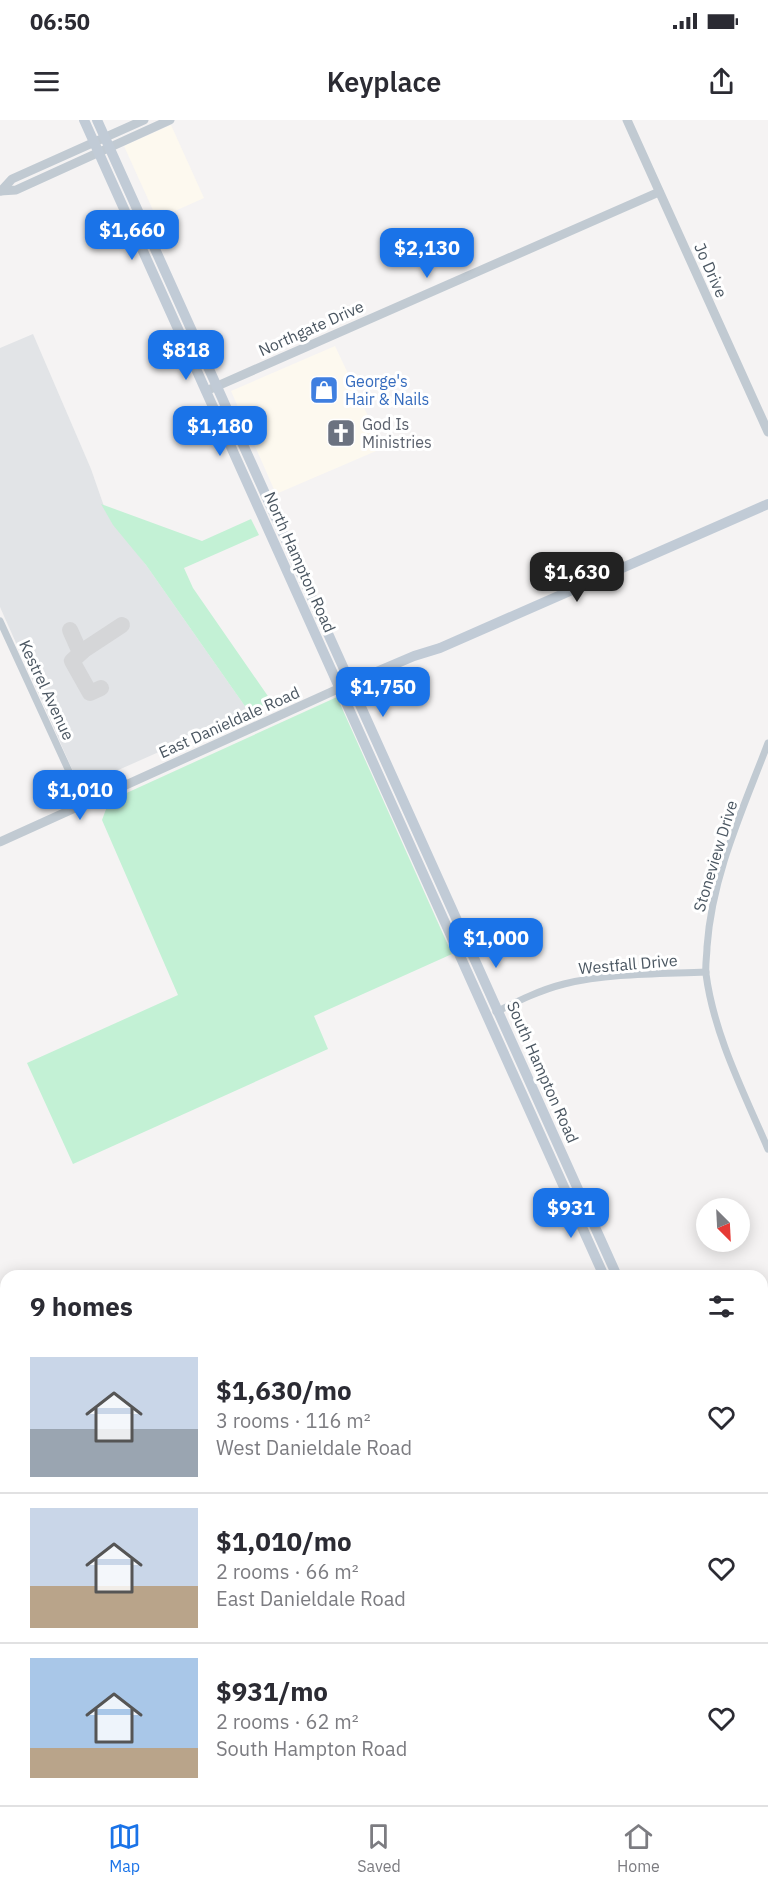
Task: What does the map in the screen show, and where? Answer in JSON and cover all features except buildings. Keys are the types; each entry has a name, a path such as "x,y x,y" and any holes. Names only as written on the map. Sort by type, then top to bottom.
{"main road":[{"name":"North Hampton Road","path":"84,120 102,145 217,385 352,683"},
{"name":"North Hampton Road","path":"97,120 102,145 206,392 340,688"},
{"path":"241,468 252,464"},
{"path":"340,688 414,656 440,648 768,504"},
{"path":"281,557 293,552"},
{"name":"South Hampton Road","path":"352,683 614,1270"},
{"name":"South Hampton Road","path":"340,688 601,1270"},
{"path":"415,855 427,850"}],"street":[{"path":"102,145 144,120"},
{"path":"1,191 12,179 170,120"},
{"name":"Jo Drive","path":"627,120 768,432"},
{"name":"Northgate Drive","path":"206,392 217,385 659,192"},
{"name":"Kestrel Avenue","path":"0,621 84,804"},
{"name":"East Danieldale Road","path":"0,842 340,688"},
{"name":"Stoneview Drive","path":"768,743 725,857 714,894 709,917 706,972 717,1027 768,1149"},
{"name":"Westfall Drive","path":"487,1017 534,994 583,980 706,972"}],"shaded area":[{"path":"171,125 204,198 157,219 124,146"},
{"path":"33,334 91,469 106,512 249,712 80,787 0,607 0,348"},
{"path":"335,346 383,448 276,494 231,391"}],"green space":[{"path":"101,504 202,541 251,519 259,535 184,568 193,588 272,702 249,712 146,565 113,525"},
{"path":"337,697 452,954 314,1016 328,1049 73,1164 27,1063 178,995 102,820 109,801"}],"taxiway":[{"path":"101,688 90,693 72,661 84,650 122,625"},
{"path":"70,630 78,648 84,650"}],"place":[{"name":"George's Hair & Nails","path":"324,390"},
{"name":"God Is Ministries","path":"341,433"}]}
